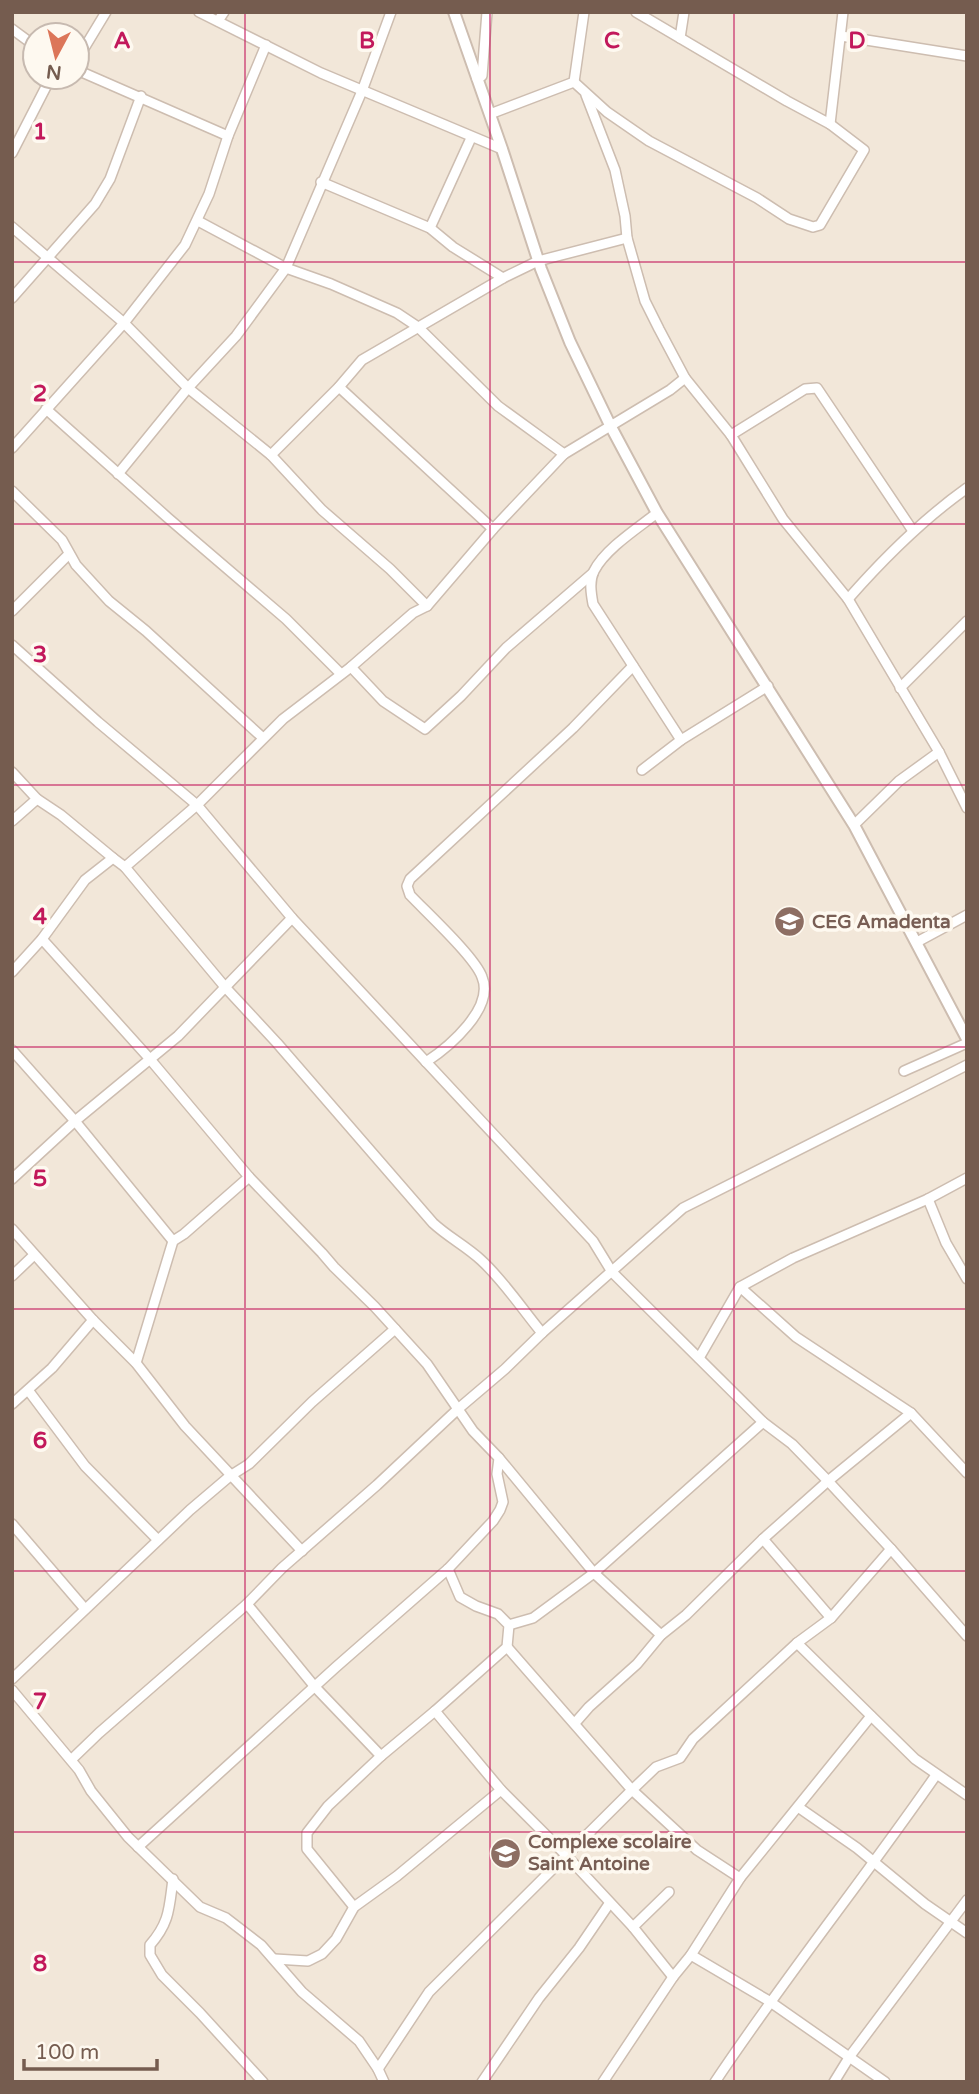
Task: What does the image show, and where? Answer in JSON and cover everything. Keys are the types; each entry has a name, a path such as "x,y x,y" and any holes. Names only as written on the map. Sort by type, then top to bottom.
{"street":[{"path":"91,37 106,12"},
{"path":"199,12 321,73 502,149"},
{"path":"218,21 224,12"},
{"path":"118,474 188,388 253,315 286,268 362,91 391,12"},
{"path":"454,12 538,261 570,342 610,425 657,513 854,825 918,942 967,1041 904,1071"},
{"path":"477,79 482,76 487,12"},
{"path":"574,82 584,12"},
{"path":"574,82 586,95 649,141 746,192 789,219 813,227 820,225 864,150 830,124 636,12"},
{"path":"680,38 684,12"},
{"path":"830,124 843,12"},
{"path":"841,36 967,55"},
{"path":"12,448 124,323 185,245 198,221 228,136 266,45"},
{"path":"91,76 228,136"},
{"path":"490,114 574,82"},
{"path":"12,153 44,91"},
{"path":"586,95 615,170 628,238 645,301 685,378 731,435 783,519 848,598 939,752 967,808"},
{"path":"12,299 95,204 110,179 141,96"},
{"path":"430,228 471,138"},
{"path":"321,182 430,228 453,247 502,278"},
{"path":"198,221 286,268 378,304 418,327 498,406 565,454"},
{"path":"12,227 124,323 188,388 271,455 322,510 390,569 427,606"},
{"path":"271,455 362,360 502,278 538,261 628,238"},
{"path":"125,867 197,805 262,738 300,705 351,667 405,620 427,606 493,529 565,454 685,378"},
{"path":"339,387 493,529"},
{"path":"731,435 805,389 817,388 914,531"},
{"path":"46,409 268,603 341,674"},
{"path":"848,598 887,554 934,512 967,488"},
{"path":"12,491 53,531 82,573 110,601 262,738"},
{"path":"351,667 383,701 425,729 461,696 506,648 593,573 613,548 657,513"},
{"path":"12,611 69,554"},
{"path":"593,573 593,604 681,740"},
{"path":"900,688 967,621"},
{"path":"12,645 197,805 292,918 593,1241 612,1272 763,1422 792,1444 891,1549 967,1636"},
{"path":"426,1062 445,1050 462,1031 480,1008 485,991 482,976 472,962 410,895 407,886 410,879 573,728 633,666"},
{"path":"642,770 681,740 768,685"},
{"path":"854,825 892,787 939,752"},
{"path":"12,772 37,799 125,867 225,987 433,1223 451,1240 466,1247 484,1263 542,1333"},
{"path":"12,821 37,799"},
{"path":"12,972 41,939 85,880 113,858"},
{"path":"918,942 967,915"},
{"path":"12,1179 75,1121 178,1036 292,918"},
{"path":"41,939 149,1058 249,1177 395,1329 438,1378 472,1431 499,1458 594,1573 661,1635"},
{"path":"12,1050 75,1121 173,1241"},
{"path":"72,1760 683,1208 967,1065"},
{"path":"135,1363 173,1241 249,1177"},
{"path":"699,1358 740,1287 793,1258 928,1199 967,1178"},
{"path":"928,1199 946,1242 967,1279"},
{"path":"12,1229 135,1363 185,1426 230,1476 302,1551"},
{"path":"12,1276 34,1255"},
{"path":"740,1287 796,1336 911,1413 967,1473"},
{"path":"12,1404 93,1320"},
{"path":"12,1679 158,1540 230,1476 248,1464 346,1371 395,1329"},
{"path":"28,1390 85,1466 158,1540"},
{"path":"575,1723 637,1664 661,1635 686,1615 763,1539 911,1413"},
{"path":"509,1625 533,1618 594,1573 763,1422"},
{"path":"138,1847 448,1569 493,1521 503,1502 497,1474 499,1458"},
{"path":"12,1524 85,1609"},
{"path":"763,1539 831,1618"},
{"path":"378,2070 429,1992 565,1854 656,1767 680,1758 693,1740 797,1643 831,1618 891,1549"},
{"path":"448,1569 460,1597 498,1614 509,1625"},
{"path":"247,1604 315,1687 381,1756"},
{"path":"354,1907 307,1849 307,1833 328,1806 381,1756 507,1647 509,1625"},
{"path":"797,1643 915,1759 967,1795"},
{"path":"507,1647 632,1790 697,1850 740,1878"},
{"path":"12,1690 72,1760 91,1791 138,1847 200,1908 226,1918 251,1936 275,1959 302,1992 359,2041 384,2082"},
{"path":"435,1711 502,1790 633,1927 673,1977"},
{"path":"603,2082 673,1977 691,1955 740,1878 871,1716"},
{"path":"715,2082 769,2001 875,1862 936,1775"},
{"path":"275,1959 308,1961 321,1954 336,1939 354,1907 414,1863 502,1790"},
{"path":"798,1807 967,1933"},
{"path":"173,1879 169,1917 163,1930 150,1945 150,1955 162,1975 263,2082"},
{"path":"633,1927 669,1892"},
{"path":"834,2082 850,2056 967,1900"},
{"path":"482,2082 539,1998 579,1948 609,1904"},
{"path":"691,1955 769,2001 885,2082"}],"shaded area":[{"path":"12,12 967,12 967,2082 12,2082"}],"place":[{"name":"CEG Amadenta","path":"789,922"},
{"name":"Complexe scolaire Saint Antoine","path":"505,1853"}]}
